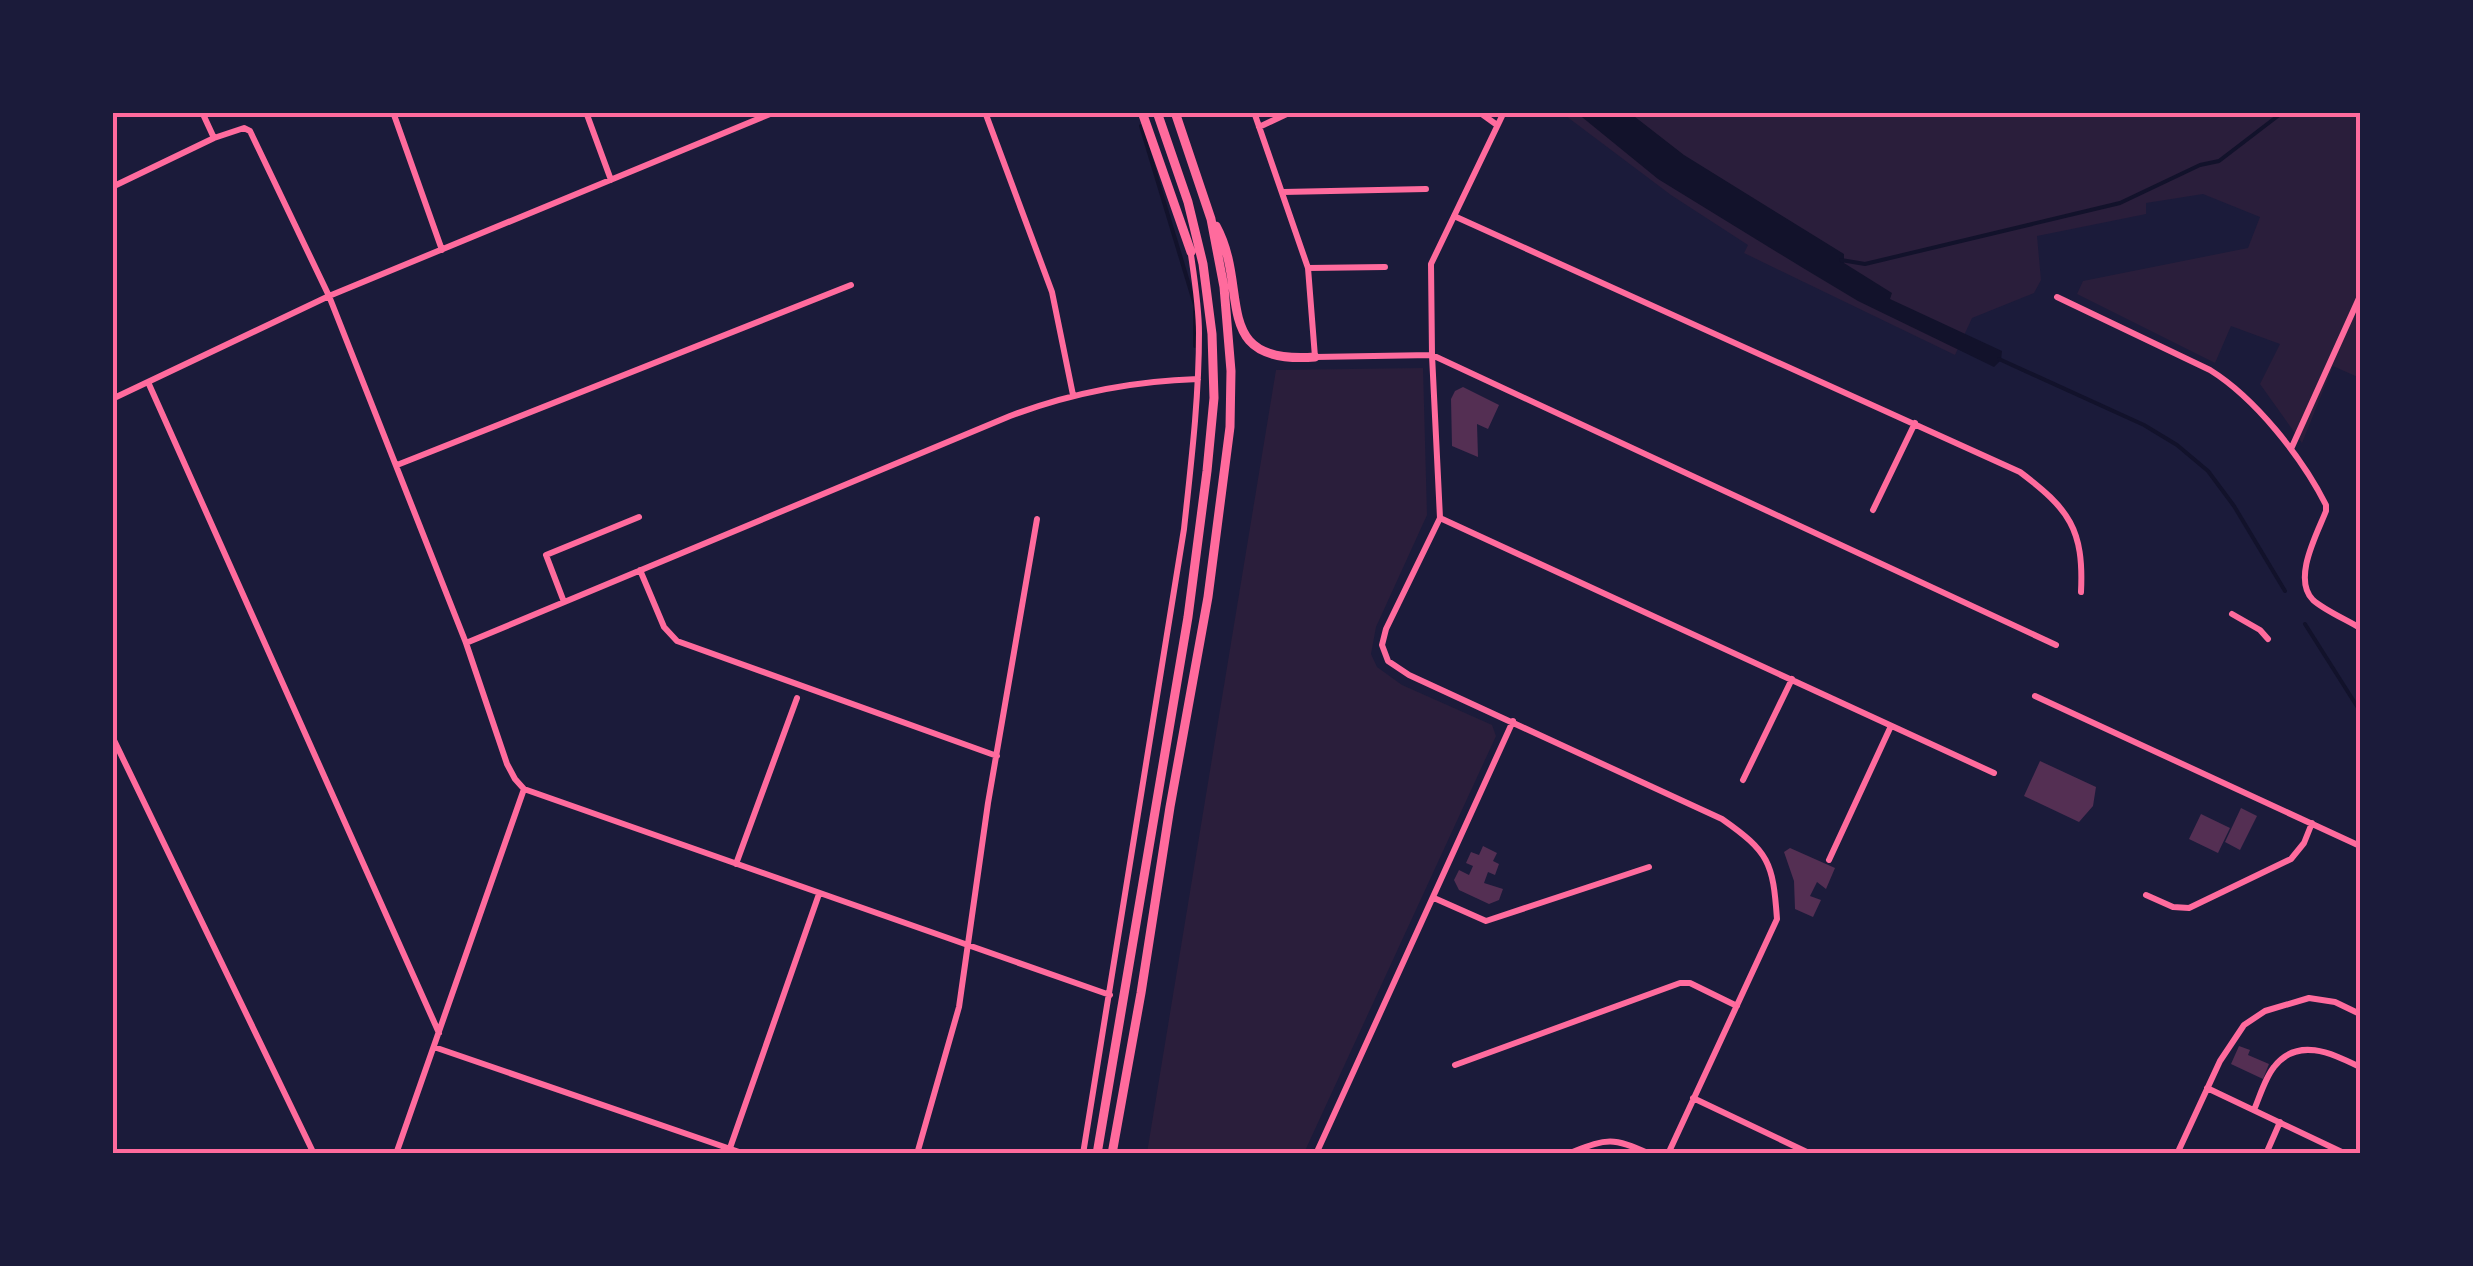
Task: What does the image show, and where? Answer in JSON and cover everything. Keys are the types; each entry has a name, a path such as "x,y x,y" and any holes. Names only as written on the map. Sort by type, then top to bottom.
{"main road":[{"path":"1142,112 1191,252"},
{"path":"1097,1154 1188,617 1212,428 1212,334 1203,264 1188,202 1157,112"},
{"path":"1112,1154 1208,597 1230,427 1232,372 1224,287 1211,219 1175,112"},
{"path":"1211,219 1223,242 1240,324 1248,341 1278,358 1315,357"}],"street":[{"path":"202,112 214,138"},
{"path":"393,112 442,250"},
{"path":"586,112 611,180"},
{"path":"112,399 329,296 775,112"},
{"path":"984,112 1052,292 1073,395"},
{"path":"1254,112 1308,268 1315,357 1432,356 2056,646"},
{"path":"1259,127 1291,112"},
{"path":"1479,112 1497,126"},
{"path":"1504,112 1431,264 1440,518 1386,629 1382,645 1384,656 1394,666 1722,819 1753,840 1764,856 1775,892 1776,919 1668,1154"},
{"path":"112,187 214,138 244,128 250,130 329,296 466,643 507,764 524,789 1110,994"},
{"path":"1283,192 1426,190"},
{"path":"1084,1154 1184,528 1196,424 1199,330 1188,202"},
{"path":"1454,216 2020,472 2062,508 2074,527 2080,549 2081,592"},
{"path":"1308,268 1385,267"},
{"path":"397,465 851,285"},
{"path":"2291,449 2360,296"},
{"path":"2057,297 2210,370 2250,400 2291,449 2326,505 2304,569 2306,588 2318,603 2360,628"},
{"path":"466,643 1056,399 1153,380 1198,379"},
{"path":"148,382 440,1033"},
{"path":"1874,510 1915,423"},
{"path":"564,602 546,554 639,518"},
{"path":"1440,518 1994,774"},
{"path":"917,1154 959,1007 1037,519"},
{"path":"640,570 664,626 677,641 997,756"},
{"path":"2232,614 2249,622 2268,639"},
{"path":"1743,780 1792,679"},
{"path":"2035,696 2360,846"},
{"path":"736,864 797,698"},
{"path":"1316,1154 1512,721"},
{"path":"1829,860 1891,726"},
{"path":"112,736 314,1154"},
{"path":"396,1154 524,789"},
{"path":"2146,895 2172,907 2189,908 2292,859 2312,824"},
{"path":"1434,898 1486,920 1649,867"},
{"path":"730,1148 819,894"},
{"path":"1455,1065 1680,983 1690,983 1737,1006"},
{"path":"2177,1154 2207,1088 2244,1025 2265,1011 2309,998 2335,1002 2360,1014"},
{"path":"434,1047 745,1154"},
{"path":"2254,1110 2272,1069 2284,1057 2316,1049 2360,1067"},
{"path":"2207,1088 2346,1154"},
{"path":"1693,1098 1811,1154"},
{"path":"2266,1154 2280,1122"},
{"path":"1567,1154 1610,1140 1622,1141 1650,1154"}],"shaded area":[{"path":"1562,113 2360,113 2360,378 2333,366 2302,443 2260,384 2280,344 2231,326 2215,363 2077,294 2083,281 2248,248 2260,217 2203,194 2146,203 2146,214 2037,236 2041,280 2034,293 1972,318 1955,355 1744,253 1748,245 1671,195"},
{"path":"1577,113 1630,113 1684,155 1844,254 1844,263 1892,293 1890,299 2002,351 2001,360 1994,367 1858,301 1658,179"},
{"path":"1423,368 1427,515 1376,627 1371,654 1377,667 1402,685 1492,725 1496,736 1304,1153 1147,1153 1276,370"}],"building":[{"path":"1463,387 1499,405 1488,429 1477,424 1478,457 1452,446 1451,399"},
{"path":"2040,761 2096,787 2093,806 2079,822 2024,796"},
{"path":"2241,808 2257,816 2240,850 2225,842"},
{"path":"2201,814 2230,828 2218,853 2189,839"},
{"path":"1483,846 1497,853 1493,861 1499,864 1495,875 1488,872 1484,883 1503,889 1499,900 1489,904 1459,890 1454,880 1459,870 1469,875 1473,866 1466,863 1471,852 1479,855"},
{"path":"1790,848 1835,868 1826,889 1817,882 1810,896 1821,900 1813,917 1795,909 1794,881 1784,852"},
{"path":"2239,1046 2250,1050 2248,1055 2269,1064 2263,1079 2231,1064"}],"waterway":[{"path":"1841,260 1865,264 2120,203 2200,165 2219,161 2283,112"},
{"path":"1141,126 1195,305 1195,346"},
{"path":"1999,359 2144,425 2177,445 2208,471 2234,506 2285,591"},
{"path":"2305,624 2360,711"}]}
